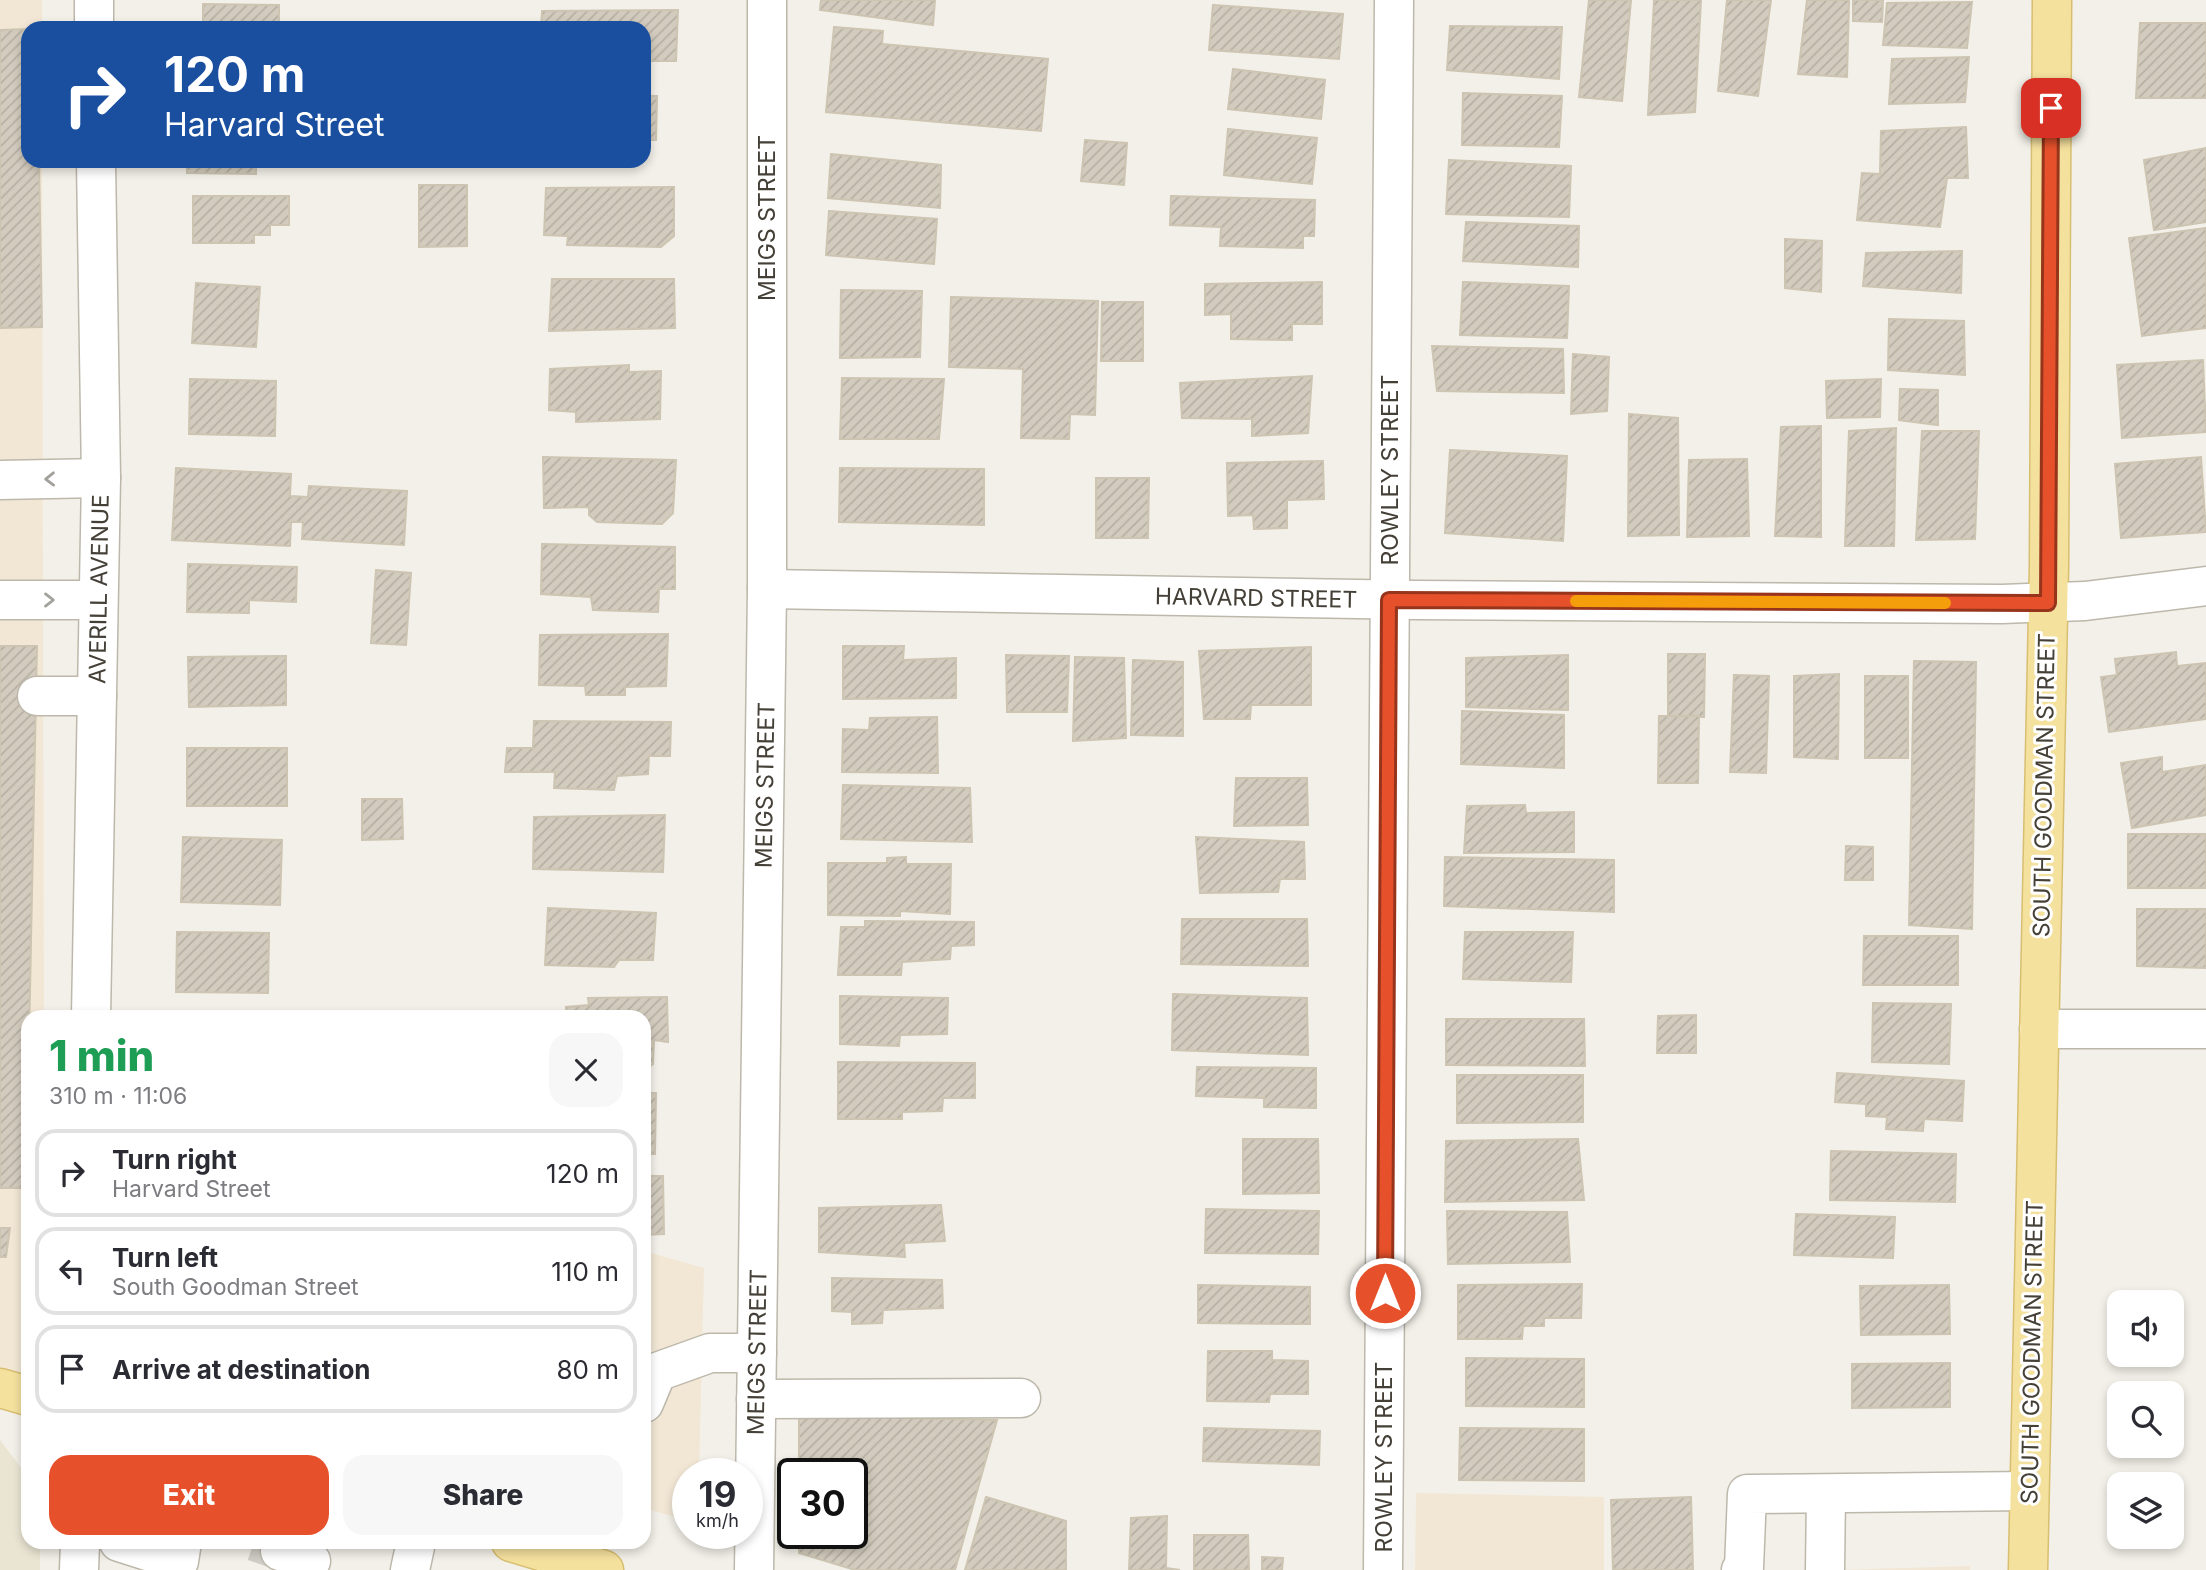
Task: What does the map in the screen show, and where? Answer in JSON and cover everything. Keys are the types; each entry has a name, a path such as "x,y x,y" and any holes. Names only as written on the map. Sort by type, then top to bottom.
{"main road":[{"name":"SOUTH GOODMAN STREET","path":"2028,1570 2048,603 2052,0"},
{"path":"0,1388 21,1394"},
{"path":"548,1549 596,1559"}],"street":[{"path":"94,0 94,21"},
{"name":"MEIGS STREET","path":"754,1570 767,589 767,0"},
{"name":"ROWLEY STREET","path":"1383,1570 1394,0"},
{"name":"AVERILL AVENUE","path":"91,1010 101,478 96,168"},
{"path":"0,480 101,478"},
{"name":"HARVARD STREET","path":"767,589 1389,600 2048,603 2206,586"},
{"path":"0,600 98,600"},
{"path":"37,696 97,696"},
{"path":"2039,1029 2206,1029"},
{"path":"651,1386 657,1372 710,1353 757,1353"},
{"path":"756,1399 1021,1398"},
{"path":"1741,1570 1744,1568 1747,1494 2029,1491"},
{"path":"1825,1570 1826,1495"},
{"path":"79,1570 80,1549"},
{"path":"410,1570 414,1549"}],"shaded area":[{"path":"0,0 42,0 42,21 21,21 21,168 42,168 44,1010 21,1010 21,1386 0,1380"},
{"path":"651,1253 704,1268 699,1458 672,1458 672,1516 651,1510"},
{"path":"0,1440 21,1468 21,1549 40,1549 40,1570 0,1570"},
{"path":"1416,1493 1604,1497 1604,1570 1415,1570"},
{"path":"1970,1566 1970,1570 1836,1570"}],"building":[{"path":"821,0 935,0 933,25 820,10"},
{"path":"1589,0 1631,0 1622,101 1579,97"},
{"path":"1654,0 1701,0 1695,112 1648,115"},
{"path":"1727,0 1771,0 1758,96 1718,91"},
{"path":"1807,0 1849,0 1847,77 1798,74"},
{"path":"1853,0 1883,0 1882,22 1853,21"},
{"path":"1972,2 1967,48 1883,45 1887,3"},
{"path":"203,4 279,5 279,21 203,21"},
{"path":"1213,5 1343,14 1339,59 1209,50"},
{"path":"678,10 676,61 651,61 651,21 541,21 542,11"},
{"path":"2140,23 2206,23 2206,98 2136,98"},
{"path":"1450,26 1562,27 1559,79 1447,70"},
{"path":"834,27 883,31 882,44 1048,59 1041,131 826,112"},
{"path":"21,29 21,168 39,168 42,327 0,328 0,30"},
{"path":"1969,57 1965,102 1889,104 1892,59"},
{"path":"1233,69 1325,80 1321,119 1228,109"},
{"path":"1463,93 1562,96 1559,147 1462,145"},
{"path":"651,96 657,96 656,140 651,140"},
{"path":"1966,127 1968,178 1947,178 1940,227 1857,220 1862,173 1880,174 1881,131"},
{"path":"1228,129 1317,138 1312,184 1224,175"},
{"path":"1085,140 1127,143 1124,185 1081,181"},
{"path":"2206,148 2206,222 2154,230 2144,160"},
{"path":"831,154 941,165 940,208 828,198"},
{"path":"1449,160 1571,166 1569,217 1446,214"},
{"path":"187,168 256,168 256,174 187,173"},
{"path":"419,185 467,185 467,246 419,247"},
{"path":"674,187 674,236 661,247 567,245 568,236 544,235 546,188"},
{"path":"193,196 289,196 289,225 270,225 270,235 254,235 254,243 193,243"},
{"path":"1171,196 1315,200 1314,236 1303,236 1303,248 1220,246 1221,227 1170,225"},
{"path":"829,211 937,219 934,264 826,255"},
{"path":"1466,222 1579,226 1578,267 1463,261"},
{"path":"2206,228 2206,328 2142,336 2129,238"},
{"path":"1785,239 1822,241 1821,292 1785,288"},
{"path":"1962,251 1961,293 1863,286 1866,253"},
{"path":"552,279 674,279 675,328 549,331"},
{"path":"1322,282 1322,324 1292,324 1292,340 1231,339 1231,314 1205,315 1205,284"},
{"path":"1463,282 1569,286 1567,338 1460,335"},
{"path":"196,283 260,287 256,347 192,343"},
{"path":"841,290 922,291 920,357 840,358"},
{"path":"951,297 1098,301 1095,415 1070,414 1069,439 1021,438 1023,369 949,367"},
{"path":"1102,302 1143,302 1143,361 1101,361"},
{"path":"1889,319 1964,321 1965,375 1888,370"},
{"path":"1432,346 1563,349 1564,393 1437,391"},
{"path":"1573,354 1609,357 1607,411 1571,414"},
{"path":"2203,360 2206,432 2122,438 2117,365"},
{"path":"629,365 629,372 661,371 660,419 576,422 576,412 549,410 550,369"},
{"path":"1312,376 1308,433 1252,436 1252,419 1182,418 1180,383"},
{"path":"842,378 944,379 939,439 840,439"},
{"path":"190,379 276,381 275,436 189,434"},
{"path":"1881,379 1880,417 1827,418 1826,381"},
{"path":"1900,389 1938,390 1938,425 1899,420"},
{"path":"1629,414 1678,418 1679,535 1628,536"},
{"path":"1821,426 1821,537 1775,536 1781,427"},
{"path":"1896,428 1894,546 1845,546 1849,431"},
{"path":"1922,431 1979,431 1975,539 1916,540"},
{"path":"1450,450 1567,456 1563,541 1445,533"},
{"path":"543,457 676,460 673,513 662,524 597,522 589,515 589,507 544,508"},
{"path":"2201,457 2206,532 2121,538 2115,464"},
{"path":"1747,459 1749,536 1687,537 1689,460"},
{"path":"1323,461 1324,499 1287,500 1287,528 1254,529 1253,515 1228,516 1227,463"},
{"path":"176,468 291,474 290,496 308,497 309,486 407,491 404,545 302,539 303,522 291,522 290,546 172,540"},
{"path":"840,468 984,469 984,525 839,522"},
{"path":"1096,478 1149,478 1148,538 1096,538"},
{"path":"542,544 675,547 675,589 659,589 658,612 593,610 591,597 541,594"},
{"path":"188,564 297,567 296,602 249,600 249,613 187,612"},
{"path":"376,570 411,573 406,645 371,643"},
{"path":"668,634 666,686 625,687 625,695 586,695 585,686 539,685 540,635"},
{"path":"0,646 37,646 30,1010 21,1010 21,1188 0,1188"},
{"path":"843,646 904,646 903,660 956,658 956,698 843,699"},
{"path":"1311,647 1311,705 1251,705 1250,719 1204,719 1199,651"},
{"path":"2176,652 2177,666 2206,663 2206,719 2109,732 2101,677 2117,675 2115,659"},
{"path":"1668,654 1705,654 1704,717 1668,716"},
{"path":"1006,655 1069,656 1067,712 1007,712"},
{"path":"1568,655 1568,710 1466,707 1466,658"},
{"path":"286,656 286,705 189,707 188,657"},
{"path":"1075,657 1124,658 1126,738 1073,741"},
{"path":"1133,660 1183,662 1183,736 1131,735"},
{"path":"1914,661 1976,662 1972,929 1909,925"},
{"path":"1839,674 1838,759 1794,757 1794,676"},
{"path":"1734,675 1769,676 1766,773 1730,772"},
{"path":"1865,676 1908,676 1908,758 1865,758"},
{"path":"1462,711 1564,715 1564,768 1461,764"},
{"path":"1659,716 1699,716 1698,783 1658,783"},
{"path":"937,717 938,773 842,772 843,729 869,730 870,718"},
{"path":"534,721 671,722 670,756 649,756 648,774 617,776 614,790 554,788 555,772 505,772 507,748 533,748"},
{"path":"187,748 287,748 287,806 187,806"},
{"path":"2162,757 2162,772 2206,765 2206,815 2132,828 2121,763"},
{"path":"1236,778 1307,778 1308,825 1234,826"},
{"path":"843,785 970,788 972,842 841,839"},
{"path":"362,799 402,799 403,839 362,840"},
{"path":"1525,805 1526,813 1574,812 1574,852 1464,853 1467,806"},
{"path":"665,815 663,872 533,869 534,817"},
{"path":"2128,834 2206,834 2206,888 2128,888"},
{"path":"183,837 282,840 280,905 181,902"},
{"path":"1196,837 1304,842 1305,879 1280,879 1278,892 1200,893"},
{"path":"1846,846 1873,847 1873,880 1845,880"},
{"path":"906,857 906,864 951,864 950,914 900,911 900,916 828,915 828,863 887,863 887,858"},
{"path":"1445,857 1614,860 1614,912 1444,906"},
{"path":"548,908 656,913 653,960 619,960 614,967 545,965"},
{"path":"2137,909 2206,909 2206,968 2137,966"},
{"path":"1182,919 1307,919 1308,966 1181,964"},
{"path":"865,921 974,922 974,945 951,946 950,959 902,962 901,975 838,975 841,927 865,927"},
{"path":"177,932 269,933 268,993 176,992"},
{"path":"1465,932 1573,932 1571,982 1463,979"},
{"path":"1864,936 1958,936 1958,985 1863,985"},
{"path":"1173,994 1307,998 1308,1055 1172,1050"},
{"path":"840,996 948,998 947,1034 900,1035 899,1046 840,1044"},
{"path":"667,997 668,1042 654,1040 653,1064 651,1066 651,1010 566,1010 566,1007 589,1005 588,998"},
{"path":"1873,1003 1951,1004 1949,1064 1872,1062"},
{"path":"1696,1015 1696,1053 1657,1053 1658,1016"},
{"path":"1446,1019 1584,1019 1585,1066 1446,1065"},
{"path":"838,1062 975,1063 975,1098 943,1098 942,1111 902,1112 902,1119 838,1119"},
{"path":"1197,1067 1316,1068 1316,1108 1264,1107 1264,1098 1196,1096"},
{"path":"1837,1073 1964,1081 1962,1121 1924,1119 1923,1131 1886,1129 1887,1117 1866,1116 1866,1104 1835,1102"},
{"path":"1457,1075 1583,1075 1583,1122 1457,1123"},
{"path":"651,1093 656,1093 655,1154 651,1154"},
{"path":"1243,1139 1318,1139 1319,1193 1243,1194"},
{"path":"1578,1139 1584,1200 1445,1202 1446,1141"},
{"path":"1831,1151 1956,1154 1955,1202 1830,1200"},
{"path":"651,1176 663,1176 664,1234 651,1235"},
{"path":"941,1205 945,1241 904,1243 905,1257 819,1252 819,1208"},
{"path":"1206,1209 1319,1211 1318,1254 1205,1253"},
{"path":"1447,1211 1567,1212 1570,1262 1448,1264"},
{"path":"1796,1214 1895,1217 1893,1258 1794,1255"},
{"path":"0,1228 10,1228 6,1257 0,1257"},
{"path":"832,1278 942,1280 943,1308 883,1310 882,1323 852,1324 852,1312 832,1311"},
{"path":"1582,1284 1581,1318 1544,1318 1544,1326 1523,1326 1522,1339 1458,1339 1458,1285"},
{"path":"1198,1285 1310,1287 1310,1324 1198,1323"},
{"path":"1949,1285 1950,1334 1861,1335 1860,1286"},
{"path":"1208,1351 1272,1351 1272,1360 1308,1361 1308,1394 1270,1394 1269,1402 1207,1401"},
{"path":"1466,1358 1584,1359 1584,1407 1466,1406"},
{"path":"1950,1363 1950,1407 1852,1408 1852,1364"},
{"path":"799,1416 997,1420 955,1570 855,1570 799,1553 799,1549 868,1549 868,1458 799,1458"},
{"path":"1204,1428 1320,1431 1319,1465 1203,1461"},
{"path":"1460,1428 1584,1429 1584,1481 1459,1480"},
{"path":"986,1497 1066,1521 1066,1570 965,1570"},
{"path":"1691,1497 1693,1570 1613,1570 1611,1500"},
{"path":"1167,1516 1166,1568 1180,1570 1129,1570 1131,1518"},
{"path":"1194,1535 1248,1535 1249,1570 1194,1570"},
{"path":"1262,1557 1283,1558 1282,1570 1262,1570"}],"tunnel":[{"path":"274,1549 280,1551"}],"slow traffic":[{"path":"1576,601 1945,603"}],"route":[{"path":"1385,1293 1389,600 2048,603 2051,108"}]}
